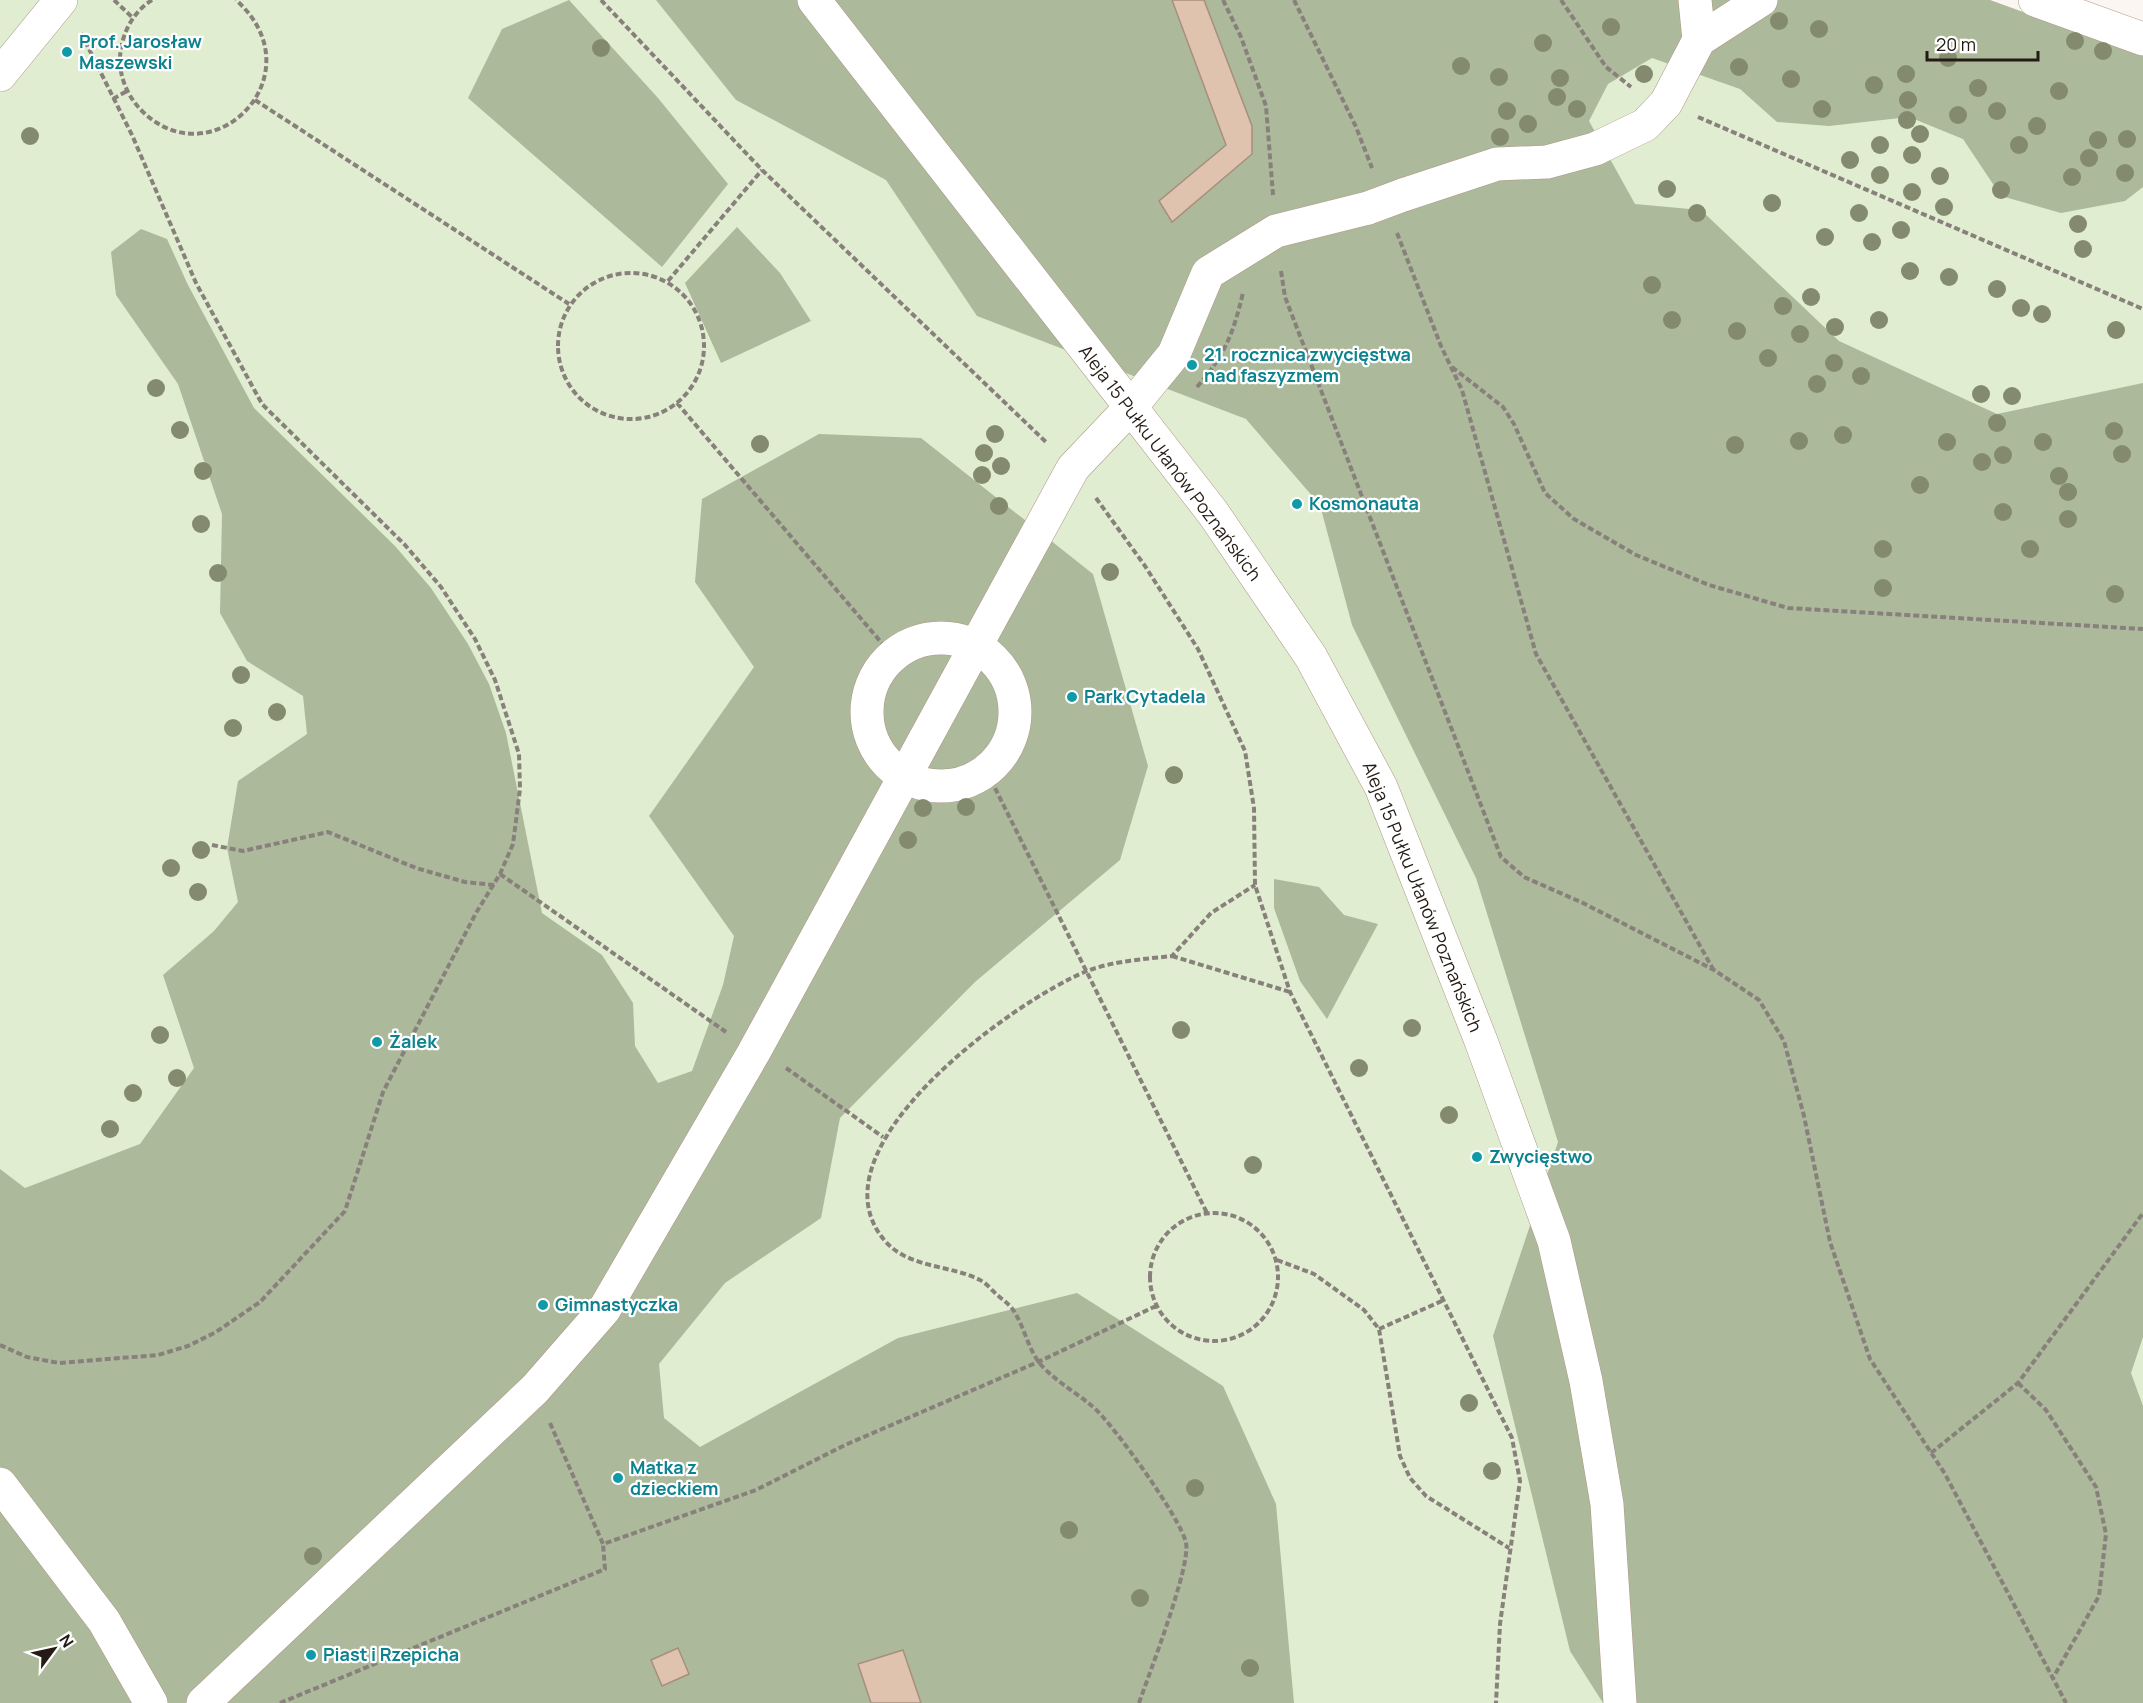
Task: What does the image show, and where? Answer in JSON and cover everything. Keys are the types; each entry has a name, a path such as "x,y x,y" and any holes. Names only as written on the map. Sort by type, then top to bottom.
{"street":[{"name":"Aleja 15 Pułku Ułanów Poznańskich","path":"814,0 1213,513 1311,657 1380,787 1481,1041 1554,1241 1586,1381 1607,1504 1620,1703"},
{"path":"1695,0 1699,40"},
{"path":"203,1703 535,1389 604,1310 754,1052 906,778 1073,468 1130,408 1174,354 1208,273 1276,231 1388,209 1497,164 1547,162 1595,149 1645,125 1666,103 1699,40 1761,0"},
{"path":"2036,0 2143,39"},
{"path":"0,75 70,13"},
{"path":"949,637 978,646 1005,672 1016,706 1010,743 987,772 947,787 906,778 879,754 867,720 871,684 892,655 918,640 949,637"},
{"path":"0,1484 104,1621 151,1703"}],"path":[{"path":"114,0 133,18"},
{"path":"152,0 133,18 121,46 122,76 127,91 148,118 164,127 197,134 215,131 245,113 255,100 263,82 267,64 265,45 259,27 248,11 236,0"},
{"path":"601,0 762,170 1073,468 1145,566 1198,649 1245,751 1254,808 1255,885 1290,992 1512,1438 1520,1481 1500,1624 1496,1703"},
{"path":"1223,0 1240,37 1266,106 1276,231 1285,297 1501,857 1524,877 1583,903 1714,970 1759,1000 1784,1041 1804,1116 1830,1242 1870,1359 1931,1453 2066,1703"},
{"path":"1294,0 1356,127 1373,170"},
{"path":"1561,0 1606,67 1636,92 2143,309"},
{"path":"0,1345 27,1357 58,1363 158,1355 188,1346 216,1332 260,1302 345,1211 383,1092 476,913 500,874 513,844 520,789 519,754 495,680 475,639 441,587 405,545 262,404 196,283 113,99 70,13"},
{"path":"113,99 127,91"},
{"path":"255,100 569,304"},
{"path":"668,281 762,170"},
{"path":"1388,209 1449,364 1462,390 1536,654 1714,970"},
{"path":"632,271 668,281 693,306 704,340 699,375 677,404 646,418 611,417 581,400 561,371 557,337 569,304 596,280 632,271"},
{"path":"1449,364 1503,407 1514,424 1545,493 1574,519 1636,555 1709,585 1788,608 2143,629"},
{"path":"677,404 892,655"},
{"path":"987,772 1207,1213"},
{"path":"212,845 243,850 328,832 416,868 465,882 494,885"},
{"path":"500,874 754,1052 781,1064 883,1137"},
{"path":"1172,956 1211,913 1255,885"},
{"path":"1140,1703 1183,1570 1186,1543 1172,1514 1120,1436 1094,1407 1054,1378 1038,1362 1014,1310 981,1280 912,1259 886,1242 870,1213 868,1180 883,1137 958,1054 1014,1012 1088,971 1134,960 1172,956 1290,992"},
{"path":"1207,1213 1230,1215 1250,1223 1270,1245 1276,1259 1279,1275 1272,1306 1252,1330 1238,1337 1222,1342 1191,1337 1177,1330 1156,1306 1150,1276 1157,1246 1178,1223 1207,1213"},
{"path":"1931,1453 2018,1383 2143,1213"},
{"path":"1276,1259 1314,1274 1364,1310 1379,1329 1400,1456 1410,1478 1426,1496 1509,1548"},
{"path":"1379,1329 1444,1300"},
{"path":"603,1544 756,1490 845,1445 1038,1362 1156,1306"},
{"path":"2018,1383 2046,1410 2096,1487 2106,1534 2099,1596 2053,1678"},
{"path":"280,1703 605,1569 603,1544 535,1389"}],"green space":[{"name":"Park Cytadela","path":"0,0 1990,0 2143,56 2143,1703 0,1703"},
{"path":"569,0 658,98 728,184 662,267 468,98 502,29"},
{"path":"656,0 1990,0 2143,56 2143,187 2125,201 2061,213 2001,196 1963,139 1909,117 1829,126 1777,122 1740,89 1652,58 1608,84 1589,121 1635,204 1701,210 1839,341 1997,414 2143,383 2143,1337 2131,1373 2143,1406 2143,1703 1603,1703 1570,1651 1493,1336 1558,1142 1476,878 1352,625 1320,505 1246,419 977,316 886,180 736,100"},
{"path":"737,227 780,273 811,321 721,363 685,283"},
{"path":"141,229 167,239 188,285 254,408 395,546 431,588 468,644 489,684 506,733 542,913 602,955 633,1003 635,1046 658,1083 692,1071 723,985 734,936 649,816 754,667 695,582 702,499 819,434 921,438 1093,574 1148,766 1120,860 975,982 840,1118 821,1218 725,1283 659,1364 664,1418 700,1447 898,1338 1077,1293 1223,1386 1276,1504 1294,1703 0,1703 0,1169 25,1188 140,1144 194,1068 163,975 214,931 238,902 227,848 238,781 307,734 303,696 247,661 220,613 222,514 178,384 116,295 111,252"},
{"path":"1274,879 1319,887 1344,915 1378,924 1327,1019 1300,981 1274,908"}],"building":[{"path":"1172,0 1204,0 1252,126 1252,154 1172,222 1159,201 1226,145"},
{"path":"678,1648 689,1674 662,1686 651,1660"},
{"path":"903,1650 921,1703 871,1703 858,1664"}],"place":[{"name":"Prof. Jarosław Maszewski","path":"67,52"},
{"name":"21. rocznica zwycięstwa nad faszyzmem","path":"1192,365"},
{"name":"Kosmonauta","path":"1297,504"},
{"name":"Park Cytadela","path":"1072,697"},
{"name":"Żalek","path":"377,1042"},
{"name":"Zwycięstwo","path":"1477,1157"},
{"name":"Gimnastyczka","path":"543,1305"},
{"name":"Matka z dzieckiem","path":"618,1478"},
{"name":"Piast i Rzepicha","path":"311,1655"}]}
